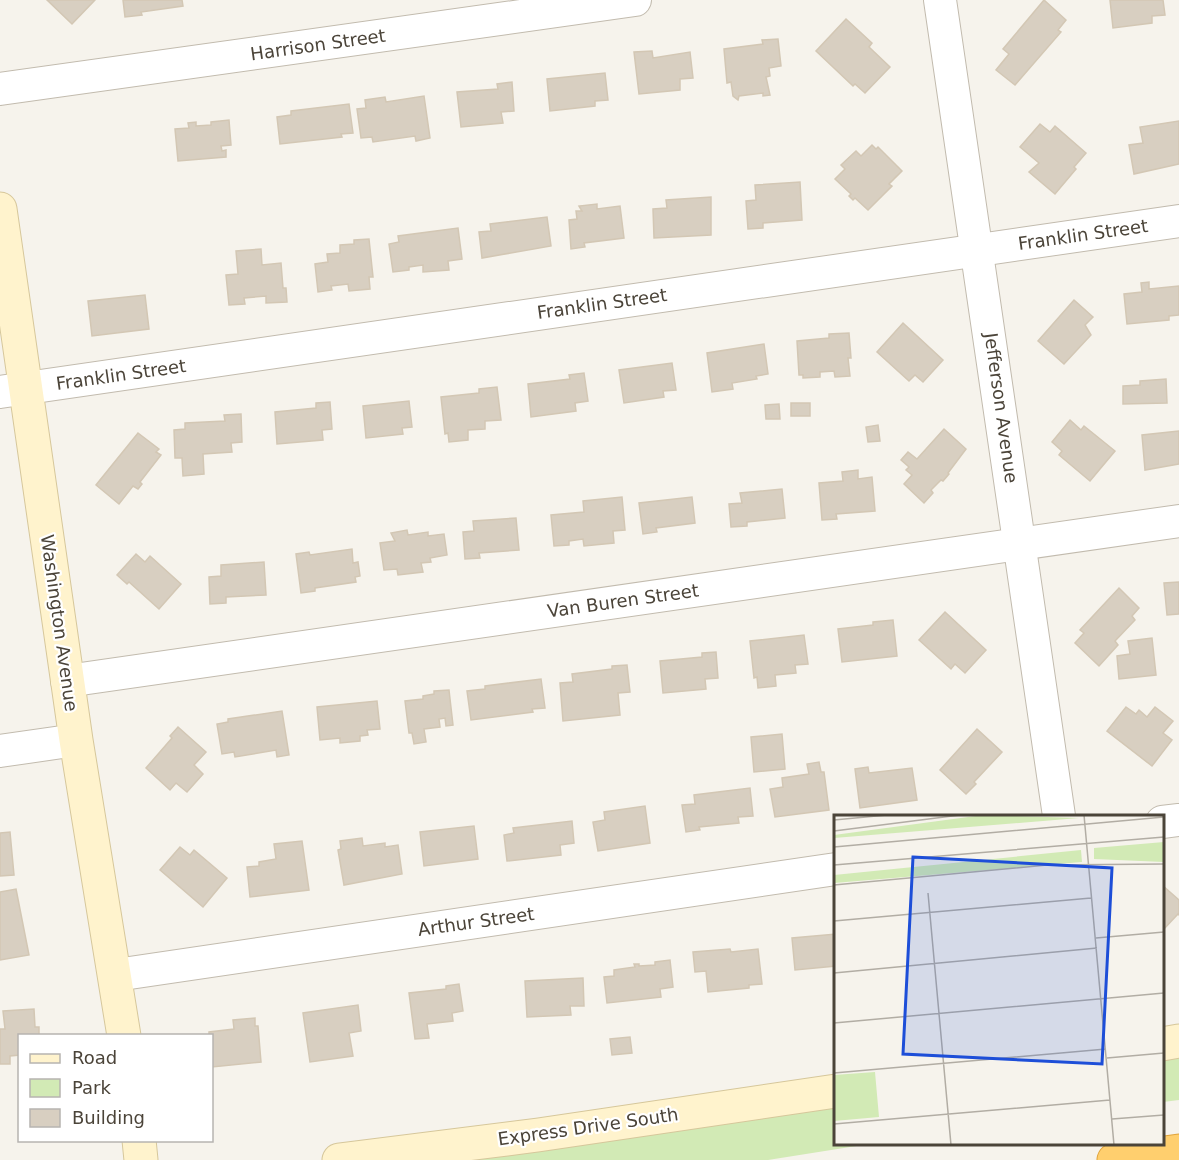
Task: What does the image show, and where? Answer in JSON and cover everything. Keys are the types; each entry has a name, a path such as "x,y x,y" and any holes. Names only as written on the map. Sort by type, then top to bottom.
{"highway":[{"path":"1114,1160 1179,1151"}],"street":[{"name":"Harrison Street","path":"0,89 635,0"},
{"name":"Jefferson Avenue","path":"940,0 1059,815"},
{"name":"Washington Avenue","path":"0,209 13,391 67,681 124,1034"},
{"name":"Franklin Street","path":"13,391 1179,221"},
{"name":"Van Buren Street","path":"67,681 1179,521"},
{"path":"0,751 76,740"},
{"path":"1164,822 1179,820"},
{"name":"Arthur Street","path":"116,975 834,869"},
{"path":"1164,1044 1179,1041"},
{"name":"Express Drive South","path":"339,1160 538,1135 834,1091"},
{"path":"139,1142 141,1160"}],"green space":[{"path":"1179,1053 1179,1100 1164,1102 1164,1055"},
{"path":"834,1102 834,1145 863,1145 768,1160 397,1160"}],"building":[{"path":"47,0 95,0 72,24"},
{"path":"123,0 182,0 183,6 141,12 142,15 125,17"},
{"path":"1044,0 1066,20 1058,30 1061,32 1015,85 996,70 1009,54 1003,49"},
{"path":"1110,0 1163,0 1165,15 1152,16 1152,23 1113,28"},
{"path":"846,19 872,43 869,47 890,67 865,93 855,84 853,86 816,51"},
{"path":"778,39 781,66 769,68 770,76 766,77 770,95 763,96 763,93 739,96 738,100 733,96 731,82 727,83 724,49 763,44 762,40"},
{"path":"652,51 653,58 690,52 693,78 680,79 680,90 639,94 634,52"},
{"path":"605,73 608,100 595,101 595,106 550,111 547,79"},
{"path":"512,82 514,111 501,112 503,123 461,127 457,92 498,89 497,84"},
{"path":"424,96 430,138 416,141 415,136 373,142 372,137 361,138 357,109 366,108 365,100 385,97 386,102"},
{"path":"349,104 353,133 341,134 342,137 280,144 277,117 291,115 291,111"},
{"path":"229,120 231,145 221,146 222,151 226,150 226,157 178,161 175,129 189,128 188,123 196,122 196,126 211,125 211,122"},
{"path":"1179,121 1179,164 1134,174 1129,145 1143,143 1140,127"},
{"path":"1040,124 1050,132 1055,126 1086,153 1055,194 1029,172 1039,163 1020,147"},
{"path":"872,145 876,149 878,147 902,171 889,184 892,186 868,210 855,198 853,200 849,196 851,194 835,179 845,169 841,165 856,151 861,156"},
{"path":"800,182 802,220 763,223 763,228 748,229 746,201 756,200 755,185"},
{"path":"711,197 711,235 654,238 653,209 667,208 666,200"},
{"path":"597,204 597,209 620,206 624,238 584,243 585,247 571,249 569,220 577,219 576,211 582,211 579,206"},
{"path":"547,217 551,246 482,258 479,232 491,231 490,224"},
{"path":"458,228 462,259 448,261 449,270 423,272 423,265 393,272 389,244 399,242 398,236"},
{"path":"369,239 373,277 369,277 370,289 349,291 348,284 331,286 332,290 318,292 315,264 328,262 327,254 340,253 340,245 354,244 354,240"},
{"path":"261,249 262,265 281,263 283,288 286,288 287,302 266,303 266,296 244,298 245,304 229,305 226,275 238,274 236,251"},
{"path":"1149,282 1149,289 1179,286 1179,315 1169,316 1169,320 1127,324 1124,294 1142,292 1141,283"},
{"path":"145,295 149,329 92,336 88,301"},
{"path":"1074,300 1093,317 1085,325 1091,335 1064,364 1038,341"},
{"path":"903,323 943,360 923,382 915,375 909,381 877,352"},
{"path":"849,333 850,376 835,377 834,371 820,372 820,377 803,378 803,375 799,375 797,341 829,338 829,334"},
{"path":"764,344 768,374 756,376 757,379 732,383 733,389 712,392 707,353"},
{"path":"672,363 676,390 663,391 664,397 624,403 619,370"},
{"path":"584,373 588,401 575,403 576,411 531,417 528,384 570,379 569,375"},
{"path":"1166,379 1167,403 1123,404 1123,386 1140,385 1140,381"},
{"path":"497,387 501,420 485,421 485,429 468,430 468,440 449,442 448,433 445,434 441,397 479,393 479,389"},
{"path":"409,401 412,427 402,428 403,434 366,438 363,406"},
{"path":"330,402 332,429 322,430 323,440 277,444 275,412 316,408 316,403"},
{"path":"791,403 810,403 810,416 791,416"},
{"path":"779,404 780,419 766,419 765,405"},
{"path":"241,414 242,442 231,443 232,452 203,454 204,474 183,476 182,458 175,458 174,430 185,429 185,423 225,421 224,415"},
{"path":"1070,420 1081,430 1084,426 1115,451 1090,481 1059,455 1062,451 1052,442"},
{"path":"878,425 880,441 868,442 866,427"},
{"path":"944,429 966,449 949,474 931,490 933,493 924,503 904,484 912,475 906,470 909,467 901,460 908,452 917,459"},
{"path":"1179,431 1179,464 1145,470 1142,435"},
{"path":"138,433 159,449 156,452 161,455 140,482 142,484 138,489 133,486 119,504 96,485"},
{"path":"858,470 858,479 872,477 875,511 836,514 837,519 822,520 819,483 843,481 842,472"},
{"path":"782,489 785,518 747,522 747,526 731,527 729,504 742,503 740,493"},
{"path":"622,497 625,530 613,531 614,543 584,546 583,539 569,541 569,545 554,546 551,515 584,512 583,501"},
{"path":"692,497 695,523 656,528 657,532 643,534 639,503"},
{"path":"516,518 519,550 479,553 480,558 465,559 463,532 474,531 473,521"},
{"path":"407,530 408,535 428,532 428,536 444,534 447,555 430,558 431,562 421,563 423,572 398,575 397,569 384,570 380,543 395,541 391,533"},
{"path":"352,549 353,563 358,562 360,576 355,577 356,582 315,588 315,591 301,593 296,554 309,552 310,555"},
{"path":"136,554 145,562 150,556 181,584 159,609 129,582 127,584 117,575"},
{"path":"264,562 266,595 226,597 226,603 210,604 209,577 221,576 221,565"},
{"path":"1179,582 1179,614 1167,615 1164,583"},
{"path":"1119,588 1139,608 1132,616 1135,620 1115,641 1118,645 1099,666 1075,643 1084,633 1080,630"},
{"path":"945,612 986,650 965,673 955,664 951,669 919,640"},
{"path":"893,620 897,656 842,662 838,629"},
{"path":"804,635 808,664 795,665 796,673 775,675 776,686 758,688 757,677 754,678 750,641"},
{"path":"1152,638 1156,675 1119,679 1117,656 1130,654 1128,641"},
{"path":"716,652 718,678 705,679 706,689 663,693 660,661 702,657 702,653"},
{"path":"627,665 630,692 618,693 620,715 563,721 560,683 573,682 572,674"},
{"path":"541,679 545,708 532,709 533,712 471,720 467,691 485,689 485,686"},
{"path":"449,690 453,725 446,726 445,718 439,719 440,727 424,729 426,742 414,744 412,733 409,733 405,701 423,699 423,696 434,694 434,691"},
{"path":"377,701 380,729 367,730 368,735 360,736 360,741 340,743 340,738 320,740 317,707"},
{"path":"1126,707 1136,714 1139,710 1147,717 1155,707 1173,721 1163,733 1172,740 1152,766 1107,731"},
{"path":"282,711 289,755 277,757 276,750 235,757 234,752 222,754 217,724 228,722 228,719"},
{"path":"178,727 206,752 194,765 203,774 187,792 176,783 170,790 146,768 172,738 170,736"},
{"path":"977,729 1002,752 966,794 940,770"},
{"path":"782,734 785,769 754,772 751,737"},
{"path":"819,762 821,772 824,772 829,810 775,817 770,789 783,787 782,778 809,774 807,764"},
{"path":"868,767 869,773 912,768 917,800 860,808 855,769"},
{"path":"750,788 753,816 738,817 739,823 699,827 700,830 686,832 682,805 695,804 694,795"},
{"path":"645,806 650,843 598,851 593,822 605,820 604,812"},
{"path":"572,821 574,843 560,845 561,855 507,861 504,835 514,833 513,828"},
{"path":"474,826 478,859 424,866 420,832"},
{"path":"10,832 14,875 0,876 0,833"},
{"path":"362,838 363,846 385,843 385,847 398,845 402,874 344,885 338,850 341,849 340,841"},
{"path":"302,841 309,890 250,897 247,867 259,866 259,862 276,859 274,844"},
{"path":"180,847 190,855 194,850 227,878 203,907 160,870"},
{"path":"1164,887 1179,900 1178,914 1164,929"},
{"path":"16,889 29,955 0,960 0,892"},
{"path":"834,934 834,966 795,970 792,938"},
{"path":"730,949 731,952 758,949 762,984 749,985 749,988 708,992 706,971 695,972 693,952"},
{"path":"670,960 673,987 660,989 661,997 607,1003 604,977 614,976 614,970 635,967 634,964 655,965 655,962"},
{"path":"583,978 584,1006 570,1006 571,1015 527,1017 525,981"},
{"path":"459,984 463,1011 452,1013 453,1021 427,1024 429,1038 415,1039 409,993 446,989 446,986"},
{"path":"358,1005 361,1031 349,1033 353,1056 310,1062 303,1013"},
{"path":"34,1009 35,1027 39,1027 39,1034 18,1034 18,1055 10,1056 10,1064 0,1064 0,1029 5,1029 3,1011"},
{"path":"255,1018 255,1026 258,1026 261,1062 213,1067 213,1034 209,1032 234,1029 233,1020"},
{"path":"630,1037 632,1053 612,1055 610,1039"}]}
